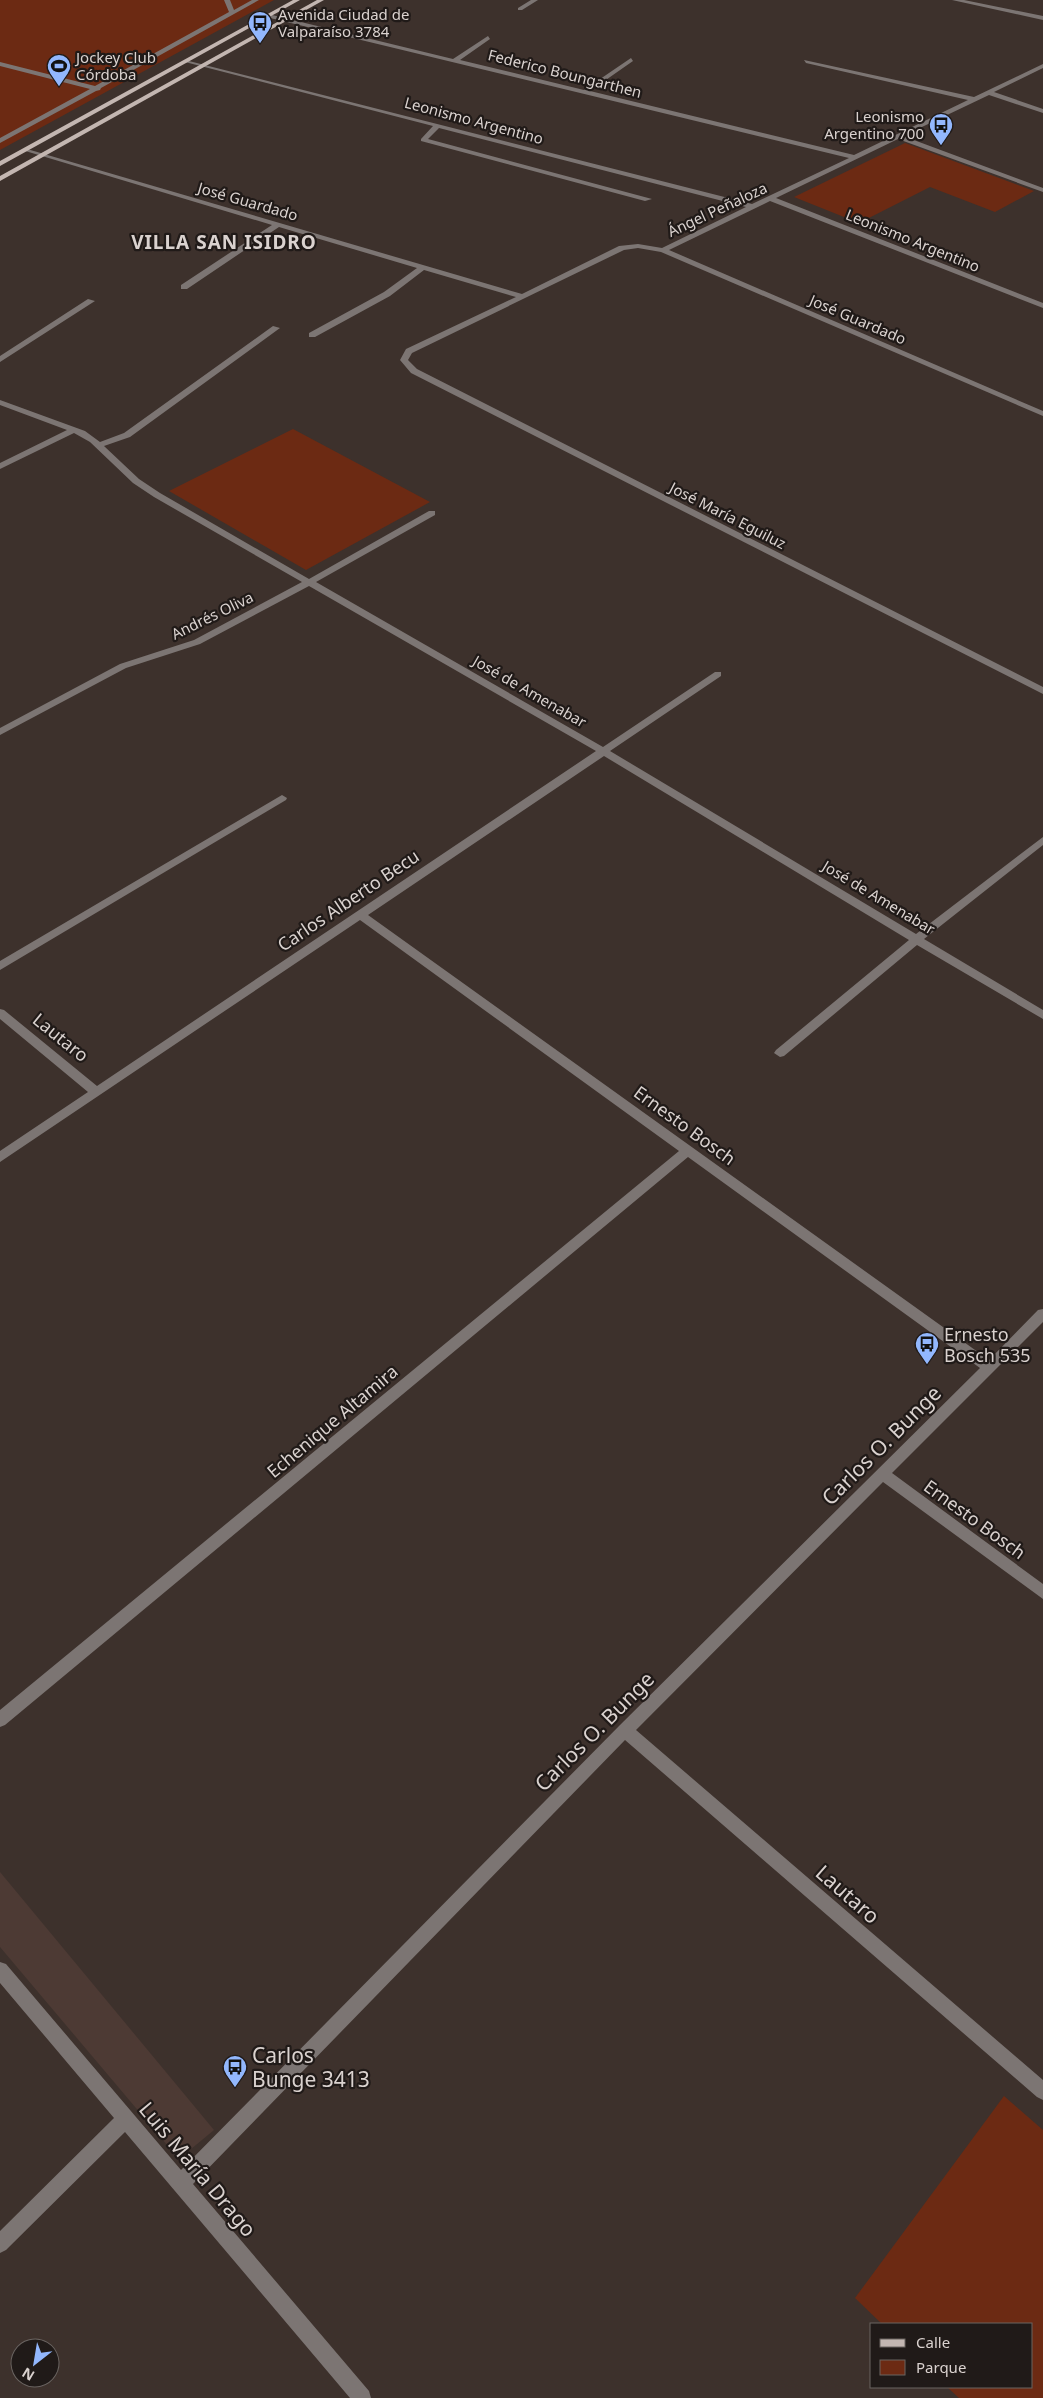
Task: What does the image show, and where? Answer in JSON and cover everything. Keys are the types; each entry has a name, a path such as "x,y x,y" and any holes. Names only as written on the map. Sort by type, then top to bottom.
{"main road":[{"path":"0,164 297,0"},
{"path":"0,179 321,0"}],"street":[{"path":"227,0 232,12"},
{"path":"0,141 98,89 256,0"},
{"path":"520,9 535,0"},
{"path":"959,0 1043,18"},
{"name":"Federico Boungarthen","path":"268,16 855,157"},
{"path":"454,61 488,38"},
{"name":"Leonismo Argentino","path":"187,60 754,207"},
{"path":"585,92 631,60"},
{"path":"806,61 974,99"},
{"path":"0,64 98,89"},
{"name":"Ángel Peñaloza","path":"404,360 409,351 622,248 638,246 663,250 772,199 896,136 1043,66"},
{"path":"988,92 1043,111"},
{"path":"438,125 423,140 648,200"},
{"path":"896,136 1043,190"},
{"name":"José Guardado","path":"25,150 522,296"},
{"name":"Leonismo Argentino","path":"772,199 1043,306"},
{"path":"184,287 278,224"},
{"name":"José Guardado","path":"663,250 1043,414"},
{"path":"312,334 387,294 423,267"},
{"path":"0,360 91,301"},
{"path":"99,445 127,435 276,328"},
{"name":"José María Eguiluz","path":"404,360 414,371 1043,691"},
{"name":"José de Amenabar","path":"0,402 74,430 99,445 136,481 308,583 603,751 918,938 1043,1015"},
{"path":"0,466 74,430"},
{"name":"Andrés Oliva","path":"0,732 123,666 197,642 308,583 432,513"},
{"name":"Carlos Alberto Becu","path":"0,1157 718,674"},
{"path":"0,966 282,798"},
{"path":"780,1053 918,938 1043,840"},
{"name":"Ernesto Bosch","path":"359,914 990,1368"},
{"name":"Lautaro","path":"0,1013 97,1092"},
{"name":"Echenique Altamira","path":"0,1720 688,1150"},
{"name":"Carlos O. Bunge","path":"181,2183 625,1730 884,1475 1043,1314"},
{"name":"Ernesto Bosch","path":"884,1475 1043,1592"},
{"name":"Lautaro","path":"625,1730 1043,2091"},
{"name":"Luis María Drago","path":"0,1970 362,2398"},
{"path":"0,2244 126,2119"}],"shaded area":[{"path":"0,1872 214,2130 179,2159 0,1947"}],"green space":[{"name":"Jockey Club Córdoba","path":"0,0 274,0 0,150"},
{"path":"905,143 1034,191 995,212 930,187 859,223 794,197"},
{"path":"293,429 430,502 306,570 169,491"},
{"path":"1004,2096 1043,2130 1043,2398 959,2398 948,2388 1033,2388 1033,2323 881,2323 855,2298"}],"place":[{"name":"Avenida Ciudad de Valparaíso 3784","path":"260,44"},
{"name":"Jockey Club Córdoba","path":"59,87"},
{"name":"Leonismo Argentino 700","path":"941,146"},
{"name":"Ernesto Bosch 535","path":"927,1365"},
{"name":"Carlos Bunge 3413","path":"235,2088"}],"district":[{"name":"VILLA SAN ISIDRO","path":"224,242"}]}
